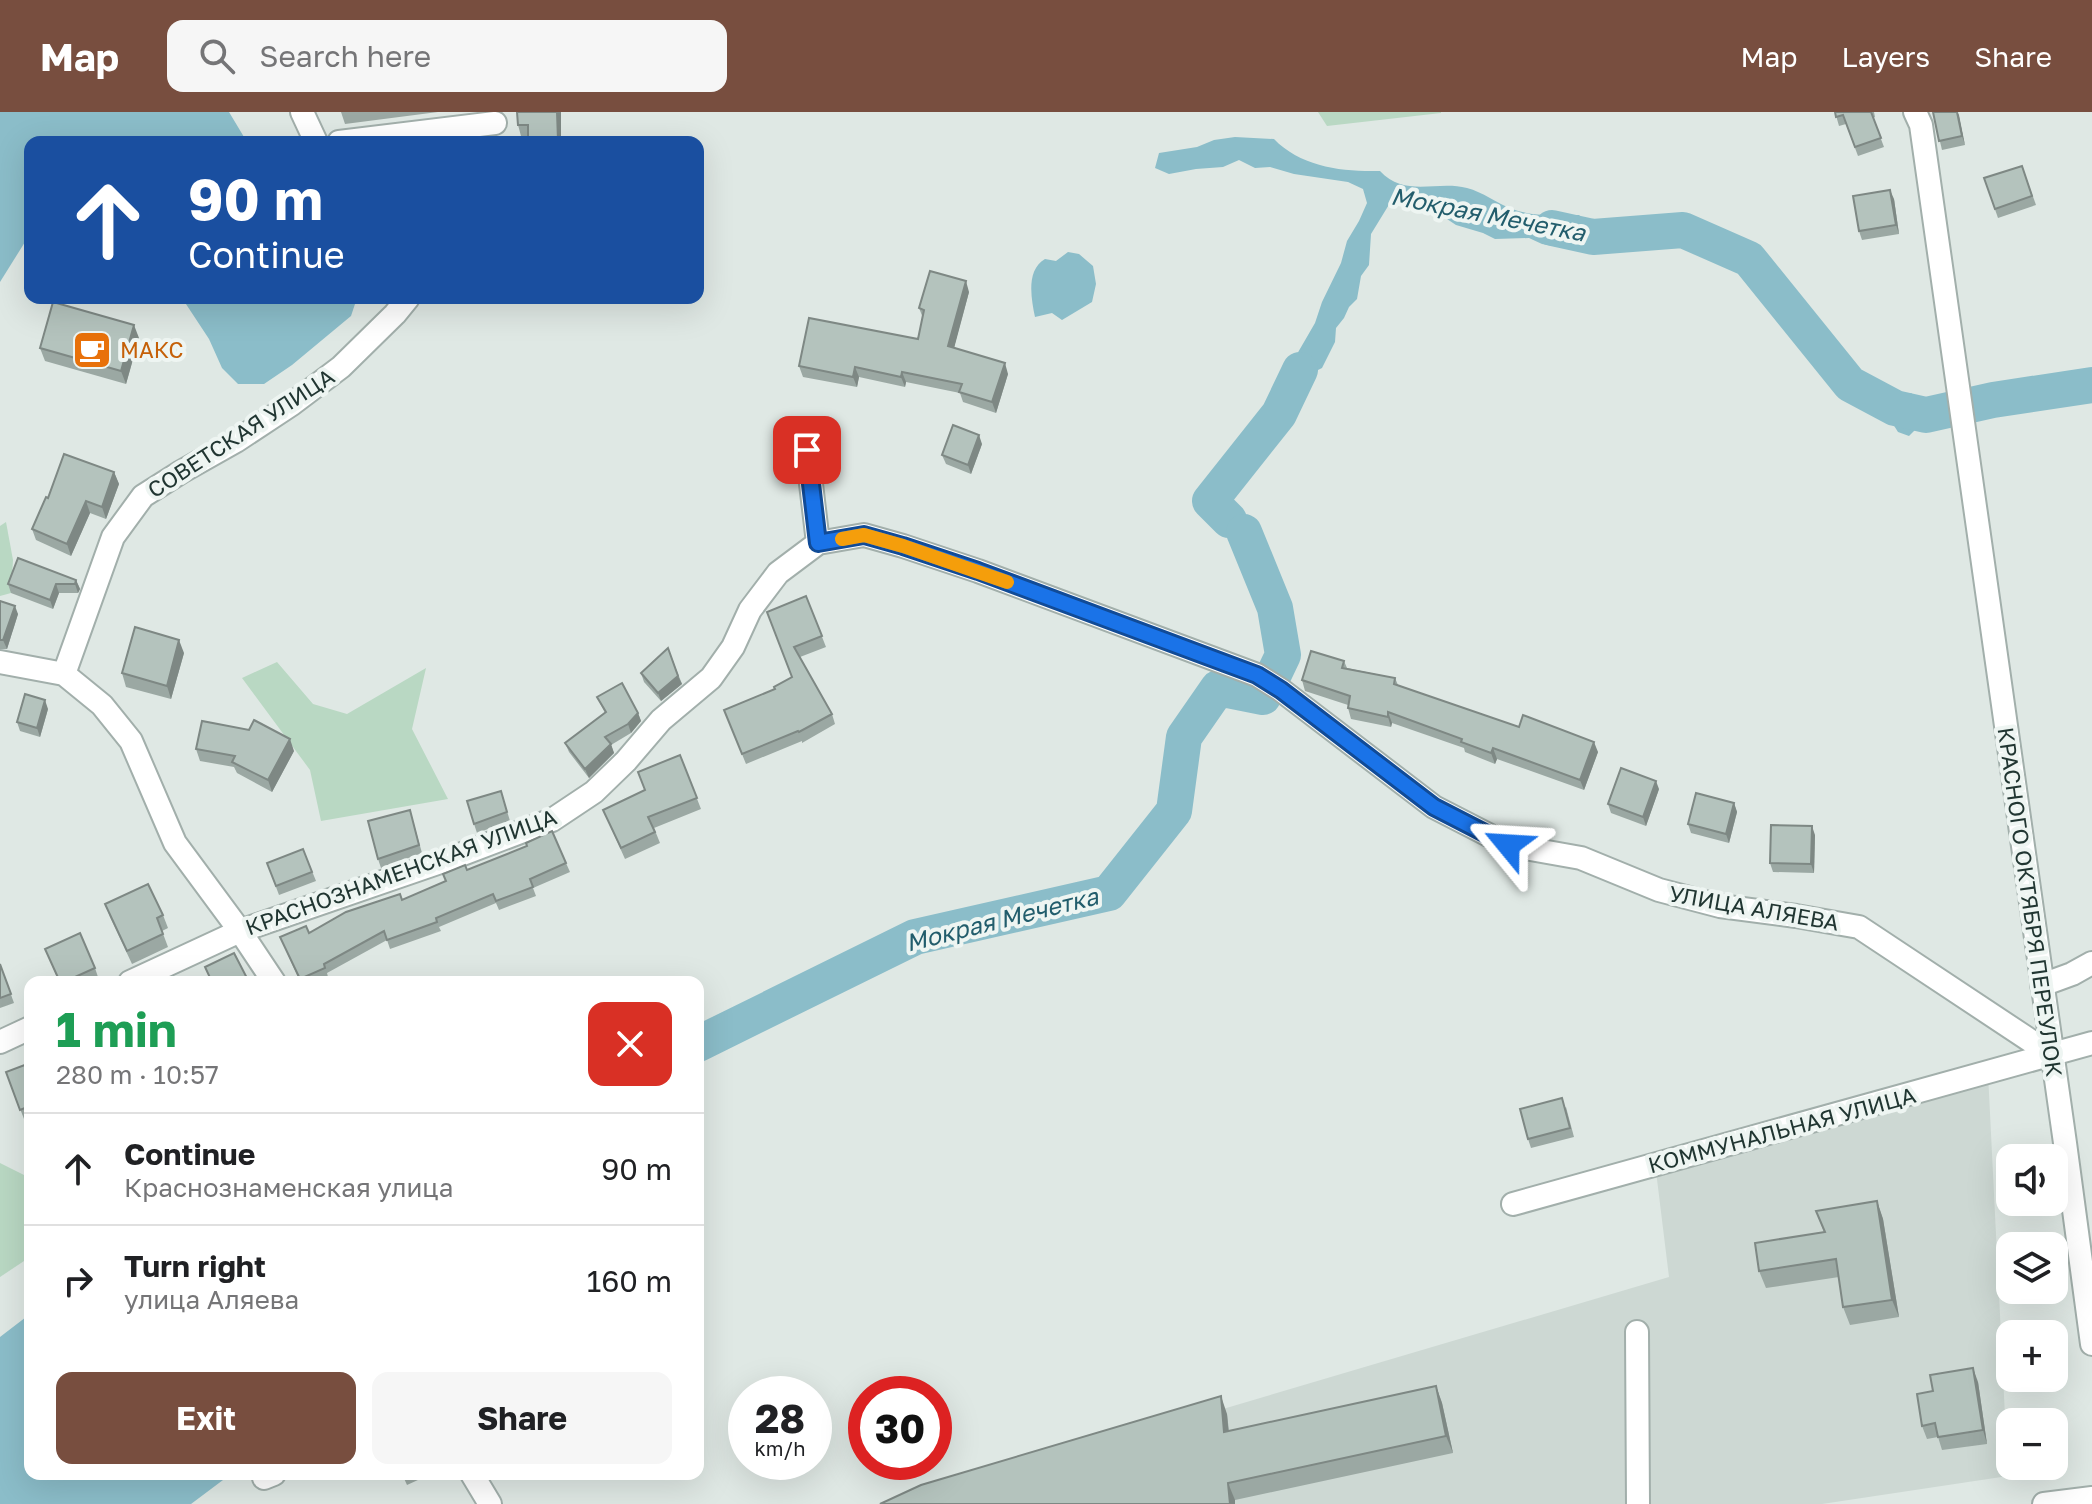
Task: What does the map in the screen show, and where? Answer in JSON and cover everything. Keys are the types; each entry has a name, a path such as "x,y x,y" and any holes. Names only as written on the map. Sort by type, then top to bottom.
{"street":[{"path":"302,112 313,136"},
{"name":"КРАСНОГО ОКТЯБРЯ ПЕРЕУЛОК","path":"1915,112 1921,125 2092,1344"},
{"path":"397,136 493,126"},
{"name":"СОВЕТСКАЯ УЛИЦА","path":"64,674 113,537 143,496 292,404 341,367 403,304"},
{"path":"807,450 818,543"},
{"name":"КРАСНОЗНАМЕНСКАЯ УЛИЦА","path":"143,976 240,931 552,820 594,792 661,720 711,678 733,647 750,610 778,573 818,543 864,535 903,546 1257,675"},
{"path":"0,662 64,674 102,705 131,741 175,843 270,976"},
{"name":"УЛИЦА АЛЯЕВА","path":"1257,675 1434,807 1508,845 1581,858 1659,890 1720,906 1859,927 2052,1055"},
{"path":"2042,985 2092,963"},
{"path":"0,1042 24,1031"},
{"name":"КОММУНАЛЬНАЯ УЛИЦА","path":"1513,1204 2092,1043"},
{"path":"1637,1332 1638,1504"},
{"path":"476,1480 490,1504"},
{"path":"2044,1504 2092,1498"}],"shaded area":[{"path":"1988,1073 1996,1234 1996,1304 1999,1304 2000,1320 1996,1320 1996,1392 2004,1392 2005,1408 1996,1408 1996,1478 1822,1504 941,1504 949,1490 1669,1277 1655,1163"}],"green space":[{"path":"1318,112 1441,112 1441,113 1327,126"},
{"path":"6,522 13,560 11,593 0,596 0,526"},
{"path":"277,662 313,704 347,714 426,668 412,729 448,799 321,821 310,770 242,678"},
{"path":"0,1163 24,1175 24,1261 0,1277"}],"water":[{"path":"0,112 229,112 243,136 24,136 24,244 0,282"},
{"path":"1235,137 1274,139 1310,162 1337,169 1380,171 1400,184 1467,188 1520,212 1579,215 1596,232 1599,242 1589,249 1575,243 1559,247 1542,244 1529,238 1495,239 1456,225 1425,209 1417,213 1399,201 1390,203 1371,234 1369,265 1361,276 1357,299 1336,328 1335,342 1322,368 1314,372 1292,409 1283,416 1274,407 1293,361 1315,323 1341,263 1347,241 1367,203 1363,189 1348,182 1270,167 1255,168 1239,160 1223,167 1169,174 1155,168 1159,153"},
{"path":"1068,252 1079,254 1093,266 1096,284 1092,302 1062,320 1052,313 1035,317 1031,293 1035,270 1045,259 1056,261"},
{"path":"186,304 355,304 351,316 264,384 238,384 222,368 209,339"},
{"path":"1911,393 1919,400 1936,398 1940,425 1917,428 1909,436 1898,432 1881,405 1891,394 1901,399"},
{"path":"24,1319 24,1480 223,1480 191,1504 0,1504 0,1337"}],"building":[{"path":"517,112 557,112 558,136 528,136 528,125 518,125"},
{"path":"1835,112 1871,112 1881,138 1855,147 1843,115 1836,117"},
{"path":"1933,112 1957,112 1962,136 1939,141"},
{"path":"2022,166 2032,196 1995,209 1984,178"},
{"path":"1890,190 1896,225 1859,231 1853,196"},
{"path":"930,271 966,281 948,346 1005,363 992,402 959,392 962,384 902,372 901,377 855,367 853,377 799,366 809,318 918,339 924,310 919,308"},
{"name":"МАКС","path":"52,304 134,325 121,371 40,348"},
{"path":"953,425 979,435 968,465 942,455"},
{"path":"64,454 114,472 102,507 86,501 67,544 32,529 48,498"},
{"path":"18,558 76,580 75,584 56,584 50,600 8,584"},
{"path":"806,596 822,636 794,647 832,714 799,732 742,754 724,710 775,689 792,677 767,612"},
{"path":"0,601 15,606 3,640 0,640"},
{"path":"135,627 179,640 167,686 122,673"},
{"path":"668,648 678,676 658,693 641,673"},
{"path":"1311,651 1344,661 1342,668 1395,678 1394,684 1519,727 1523,715 1594,742 1580,780 1493,748 1491,753 1388,712 1388,717 1348,708 1350,696 1302,680"},
{"path":"622,683 638,713 628,724 605,737 611,744 585,769 565,743 606,712 597,697"},
{"path":"25,694 45,700 37,728 17,722"},
{"path":"254,720 290,739 268,780 232,762 235,756 196,749 202,721 249,730"},
{"path":"680,755 697,798 648,817 655,832 621,848 603,810 645,790 638,772"},
{"path":"1621,768 1656,781 1643,817 1608,804"},
{"path":"501,791 507,812 474,824 467,801"},
{"path":"1696,793 1734,803 1726,834 1688,824"},
{"path":"410,810 419,845 378,859 368,821"},
{"path":"1771,825 1812,826 1811,864 1770,863"},
{"path":"552,831 566,863 530,879 533,887 496,901 493,894 436,918 437,922 387,940 384,931 324,964 325,968 299,976 280,937 306,926 309,933 346,912 400,894 402,900 446,881 443,874 465,865 467,870 527,846 526,843"},
{"path":"303,849 312,872 276,886 267,863"},
{"path":"148,884 163,915 157,918 163,934 127,951 105,904"},
{"path":"80,933 95,968 77,976 57,976 45,949"},
{"path":"234,953 246,976 209,976 205,967"},
{"path":"0,964 11,994 0,998"},
{"path":"24,1065 24,1108 20,1110 6,1072"},
{"path":"1562,1098 1570,1128 1528,1139 1520,1109"},
{"path":"1877,1201 1892,1300 1843,1307 1836,1259 1759,1271 1755,1243 1825,1232 1816,1211"},
{"path":"1973,1368 1983,1430 1938,1437 1935,1423 1922,1426 1917,1394 1933,1391 1930,1375"},
{"path":"1436,1386 1446,1436 1228,1483 1230,1504 880,1504 921,1485 952,1480 952,1476 1221,1396 1224,1432"}],"waterway":[{"name":"Мокрая Мечетка","path":"1552,228 1593,237 1683,230 1749,259 1850,384 1895,408 1926,415 1993,400 2092,385"},
{"name":"Мокрая Мечетка","path":"1229,520 1210,501 1279,414 1300,370"},
{"name":"Мокрая Мечетка","path":"704,1041 915,937 1109,893 1174,811 1184,737 1218,688 1263,697 1283,655 1275,608 1244,532"}],"slow traffic":[{"path":"842,539 864,535 1007,582"}],"place":[{"name":"МАКС","path":"92,350"}],"route":[{"path":"807,450 818,543 864,535 903,546 1257,675 1434,807 1508,845"}]}
